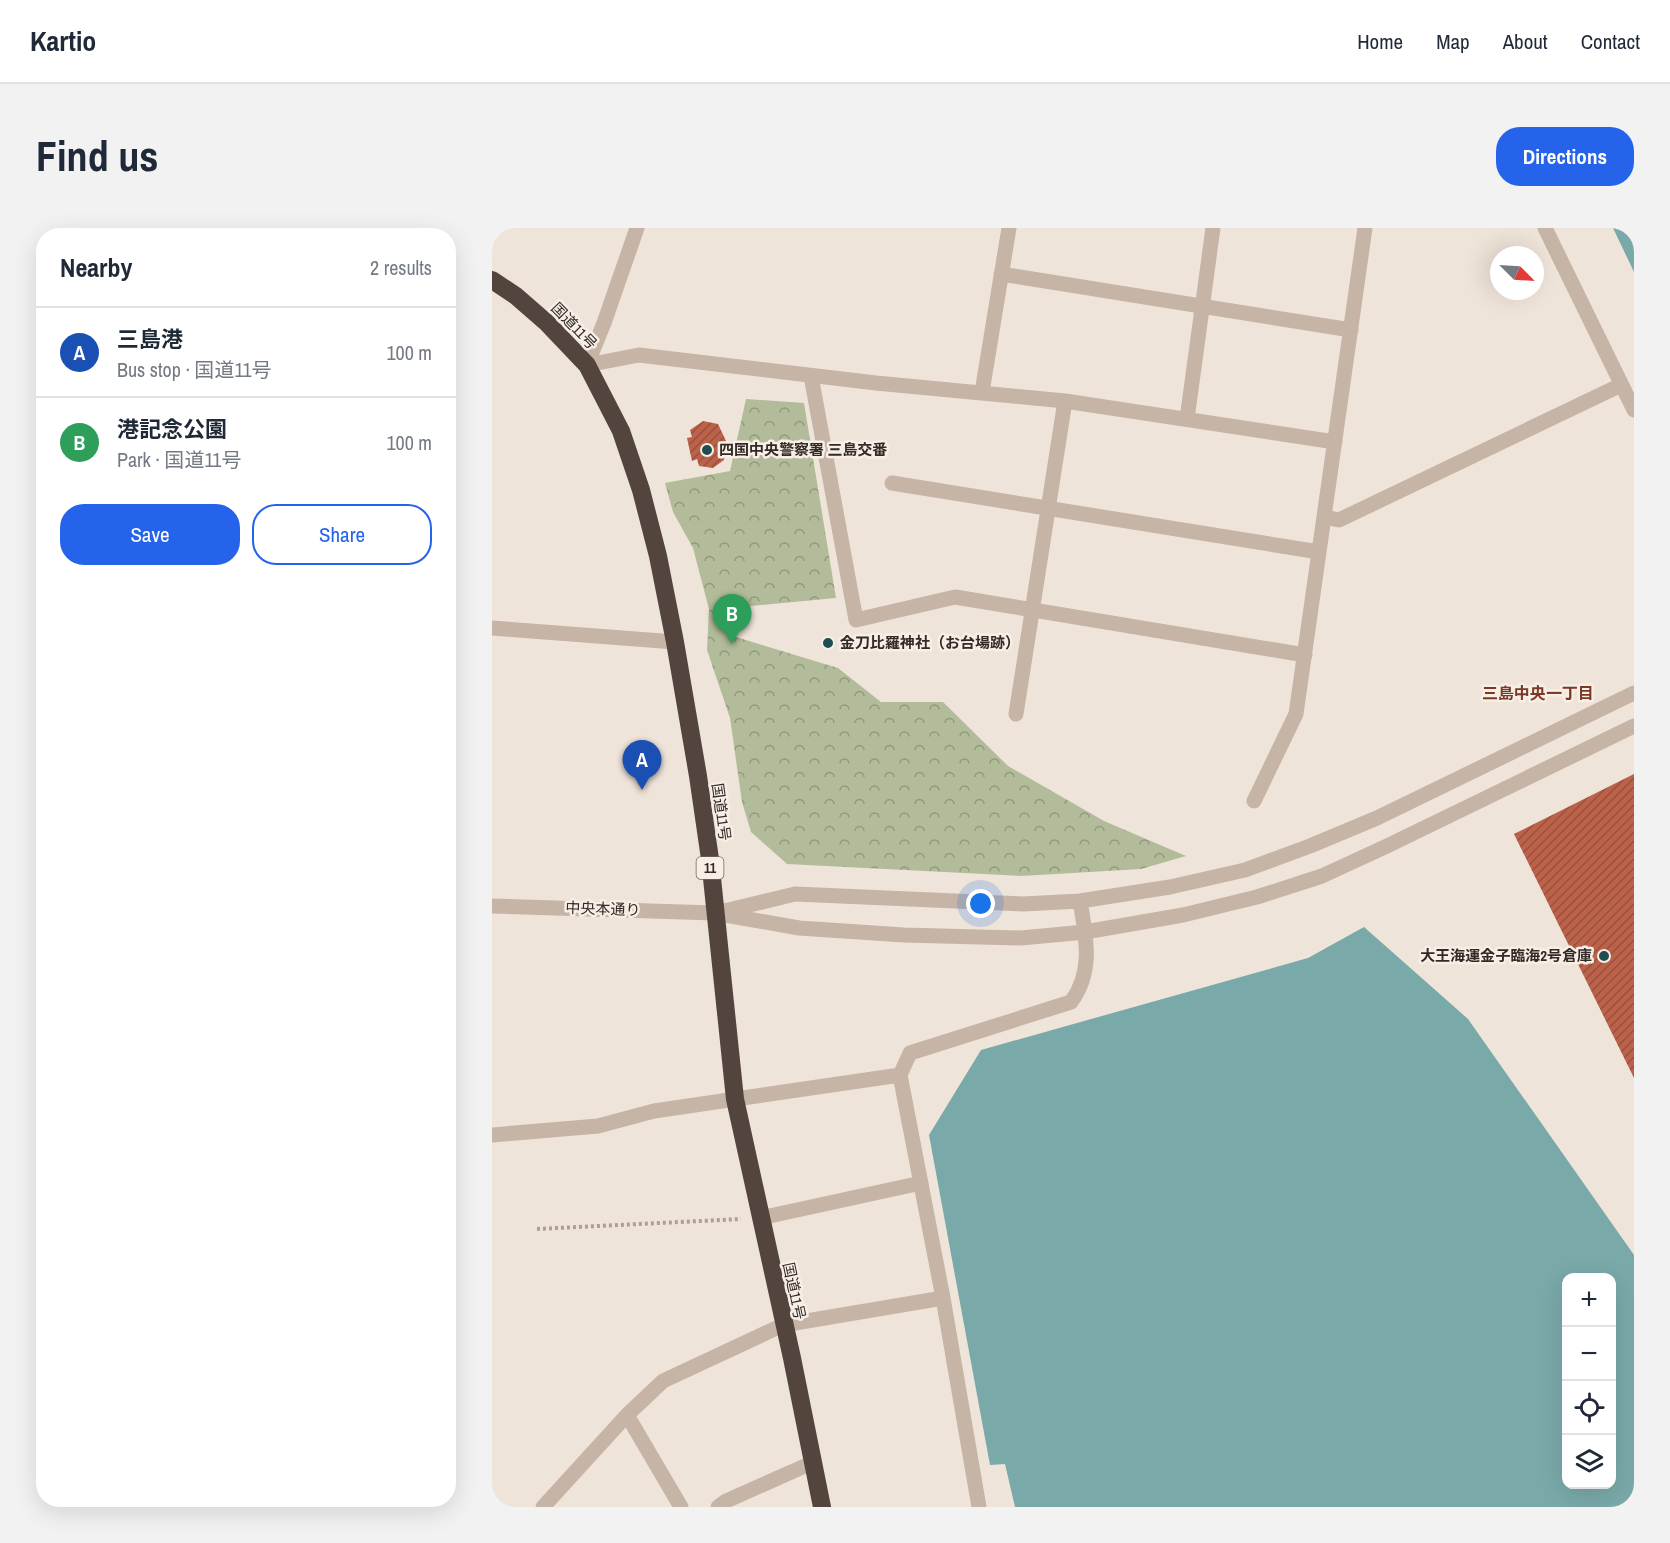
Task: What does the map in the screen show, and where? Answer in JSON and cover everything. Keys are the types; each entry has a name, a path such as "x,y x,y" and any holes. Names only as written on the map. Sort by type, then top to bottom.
{"highway":[{"name":"国道11号","path":"492,280 516,296 547,323 586,364 621,431 641,490 658,556 698,776 710,859 735,1099 822,1507"}],"street":[{"path":"586,364 604,323 637,228"},
{"path":"982,393 1009,228"},
{"path":"1187,419 1213,228"},
{"path":"1254,801 1296,714 1365,228"},
{"path":"1545,228 1634,410"},
{"path":"1001,274 1351,330"},
{"path":"586,364 639,355 811,376 1065,401 1335,442"},
{"path":"811,376 856,620 955,597 1305,655"},
{"path":"1324,517 1339,520 1622,385"},
{"path":"1016,714 1065,401"},
{"path":"892,483 1319,552"},
{"path":"492,628 675,642"},
{"path":"714,913 795,894 1023,904 1080,901 1170,887 1245,870 1377,818 1634,693"},
{"path":"714,913 799,928 904,935 1021,938 1085,932 1183,915 1257,897 1322,876 1634,726"},
{"path":"979,1507 943,1298 900,1075 910,1053 1071,1002 1079,991 1087,969 1080,901"},
{"name":"中央本通り","path":"492,906 714,913"},
{"path":"492,1135 598,1126 654,1111 900,1075"},
{"path":"760,1218 921,1183"},
{"path":"543,1507 627,1415 663,1381 783,1325 943,1298"},
{"path":"627,1415 681,1507"},
{"path":"718,1507 726,1501 814,1462"}],"path":[{"path":"537,1229 760,1218"}],"green space":[{"path":"746,399 804,403 836,598 740,607 736,637 838,668 881,702 943,702 1008,766 1104,821 1186,856 1141,869 1021,876 787,864 751,832 742,802 730,718 707,650 709,609 693,548 673,512 665,483 730,471"}],"water":[{"path":"1613,228 1634,228 1634,272"},
{"path":"1364,927 1468,1019 1634,1255 1634,1507 1015,1507 1005,1464 990,1465 929,1135 981,1050 1308,958"}],"building":[{"name":"四国中央警察署 三島交番","path":"703,421 718,424 726,441 724,460 713,468 699,466 697,459 692,461 687,438 692,437 690,430"},
{"name":"大王海運金子臨海2号倉庫","path":"1634,774 1634,1078 1514,834"}],"place":[{"name":"四国中央警察署 三島交番","path":"707,450"},
{"name":"金刀比羅神社（お台場跡）","path":"828,643"},
{"name":"港記念公園","path":"732,644"},
{"name":"三島港","path":"642,790"},
{"name":"大王海運金子臨海2号倉庫","path":"1604,956"}],"district":[{"name":"三島中央一丁目","path":"1538,693"}]}
